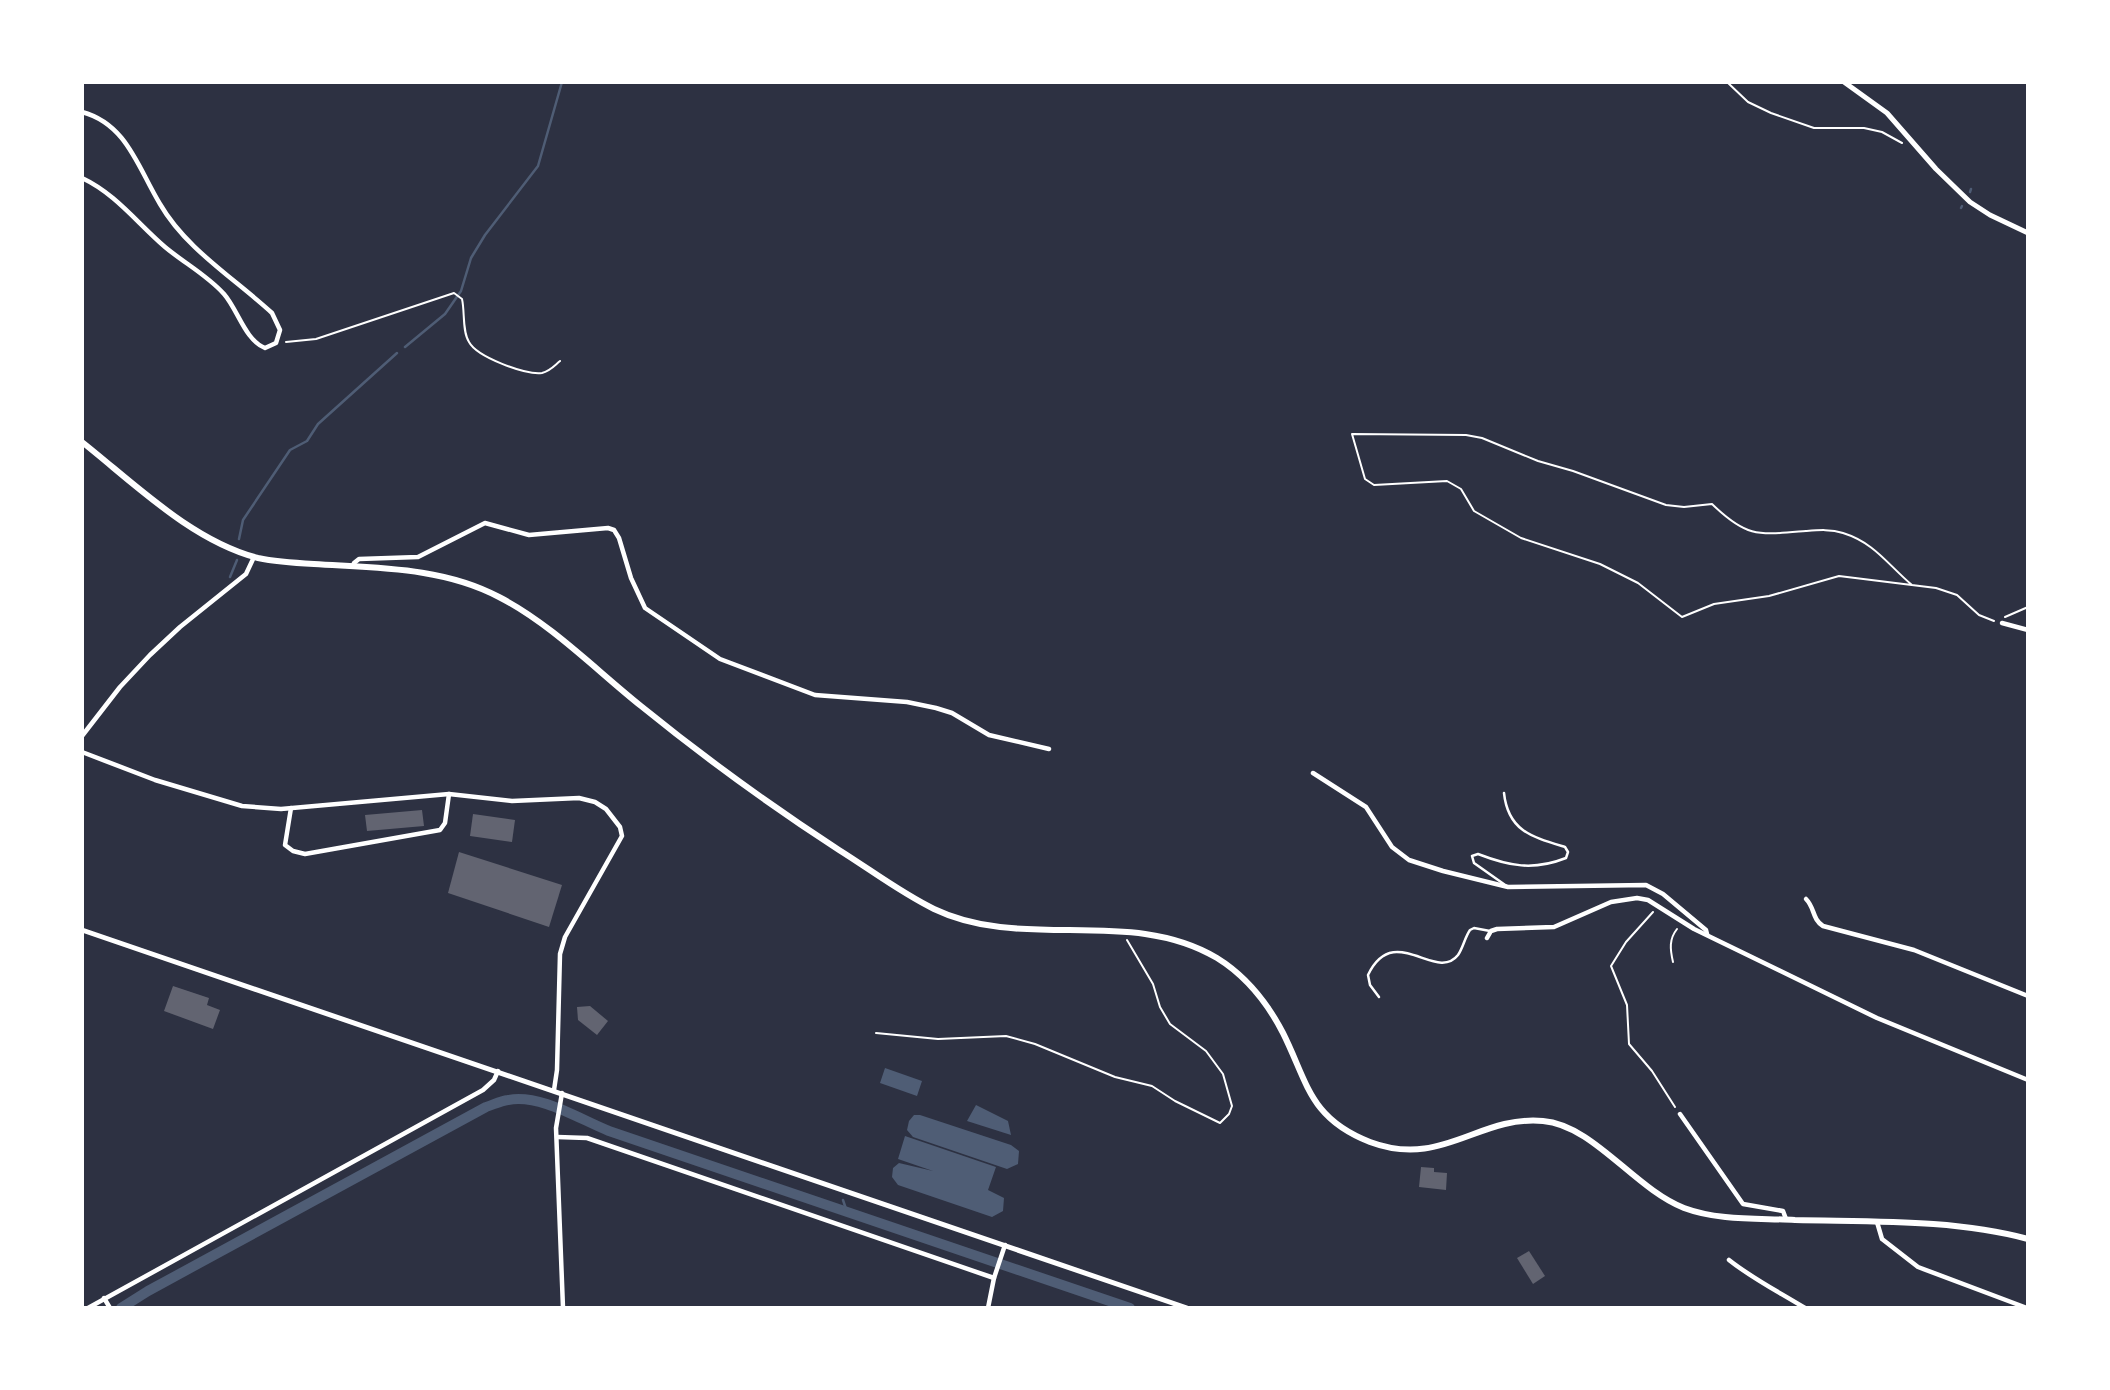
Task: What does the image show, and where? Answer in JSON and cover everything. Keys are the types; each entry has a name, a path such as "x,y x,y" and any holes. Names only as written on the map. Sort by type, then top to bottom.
{"main road":[{"path":"82,442 195,530 254,557 280,562 418,572 487,590 513,604 724,772 891,884 940,911 962,920 995,927 1158,935 1178,940 1212,956 1237,973 1256,991 1269,1009 1285,1037 1303,1082 1317,1104 1344,1129 1365,1140 1396,1149 1433,1149 1505,1124 1548,1121 1569,1128 1585,1138 1645,1186 1683,1207 1719,1216 1972,1227 2028,1239"}],"street":[{"path":"1844,82 1887,113 1970,202 2028,233"},
{"path":"82,112 99,117 116,130 180,233 276,318 280,330 278,341 270,348 257,344 230,302 211,281 162,244 108,192 82,178"},
{"path":"354,567 354,563 359,559 409,559 423,556 485,523 529,535 608,528 614,530 619,538 631,578 645,608 720,659 814,695 891,701 936,708 952,713 989,736 1049,749"},
{"path":"82,736 120,687 150,655 246,574 254,557"},
{"path":"2002,620 2028,630"},
{"path":"82,752 155,780 242,806 292,808 449,794 512,801 569,797 587,799 606,809 620,827 622,836 565,937 560,954 557,1070 554,1090"},
{"path":"1313,773 1366,807 1392,847 1403,857 1443,871 1508,887 1646,885 1669,899 1706,930 1707,934"},
{"path":"292,808 285,845 293,851 305,854 440,830 445,823 449,794"},
{"path":"1487,937 1491,931 1504,928 1554,927 1602,905 1637,898 1657,905 1683,923 1887,1022 2028,1080"},
{"path":"1806,899 1812,905 1816,919 1823,926 1914,950 2028,996"},
{"path":"82,930 1187,1308"},
{"path":"88,1308 484,1090 490,1086 498,1071"},
{"path":"562,1093 556,1120 563,1308"},
{"path":"1680,1114 1743,1204 1783,1211 1786,1213 1786,1219"},
{"path":"557,1137 587,1138 994,1278"},
{"path":"1877,1222 1882,1239 1918,1267 2027,1308"},
{"path":"988,1308 1005,1245"},
{"path":"1729,1260 1758,1282 1790,1297 1805,1308"},
{"path":"104,1298 110,1307"}],"lane":[{"path":"1504,793 1506,809 1517,825 1534,837 1565,847 1568,852 1566,858 1535,867 1511,864 1478,854 1472,856 1474,863 1508,887"},
{"path":"1378,997 1370,985 1368,975 1374,964 1387,952 1397,951 1439,962 1447,961 1459,954 1470,930 1474,928 1491,931"}],"path":[{"path":"1727,82 1748,102 1814,128 1864,128 1882,132 1904,144 1912,142"},
{"path":"278,341 288,343 316,340 454,293 463,299 466,337 475,349 520,370 537,373 550,370 560,361"},
{"path":"1912,585 1868,543 1842,532 1826,529 1771,534 1748,531 1731,523 1712,504 1684,507 1666,505 1538,461 1482,438 1401,433 1352,435 1365,480 1374,485 1447,481 1461,489 1474,511 1521,538 1601,564 1638,583 1682,617 1714,604 1769,596 1839,576 1936,588 1957,595 1979,615 2002,620 2028,607"},
{"path":"1657,905 1615,956 1611,966 1627,1005 1631,1049 1652,1071 1680,1114"},
{"path":"1672,962 1672,935 1683,923"},
{"path":"876,1033 938,1039 1006,1036 1034,1044 1115,1077 1152,1086 1175,1101 1220,1123 1229,1114 1232,1106 1223,1074 1206,1051 1170,1024 1150,978 1131,951 1125,932"}],"water":[{"path":"885,1068 922,1081 917,1096 880,1083"},
{"path":"976,1105 1008,1121 1011,1135 967,1121"},
{"path":"914,1115 1011,1145 1019,1151 1018,1164 1007,1169 913,1137 907,1130"},
{"path":"905,1136 996,1167 988,1190 1004,1198 1003,1211 992,1217 898,1185 892,1177 893,1168 899,1163 933,1171 898,1159"}],"building":[{"path":"422,810 424,826 367,831 365,815"},
{"path":"473,814 515,820 512,842 470,836"},
{"path":"459,852 562,885 549,927 448,893"},
{"path":"173,986 209,998 207,1005 220,1010 213,1029 164,1011"},
{"path":"590,1006 608,1021 597,1035 578,1020 577,1007"},
{"path":"1421,1167 1447,1173 1446,1190 1419,1187"},
{"path":"1529,1251 1545,1276 1533,1284 1517,1258"}],"waterway":[{"path":"405,347 445,314 461,291 471,258 485,235 538,166 562,82"},
{"path":"239,539 243,520 290,450 307,441 318,424 397,353"},
{"path":"230,577 237,560"},
{"path":"121,1308 486,1107 521,1099 547,1104 609,1131 1130,1308"},
{"path":"843,1200 847,1212"}]}
